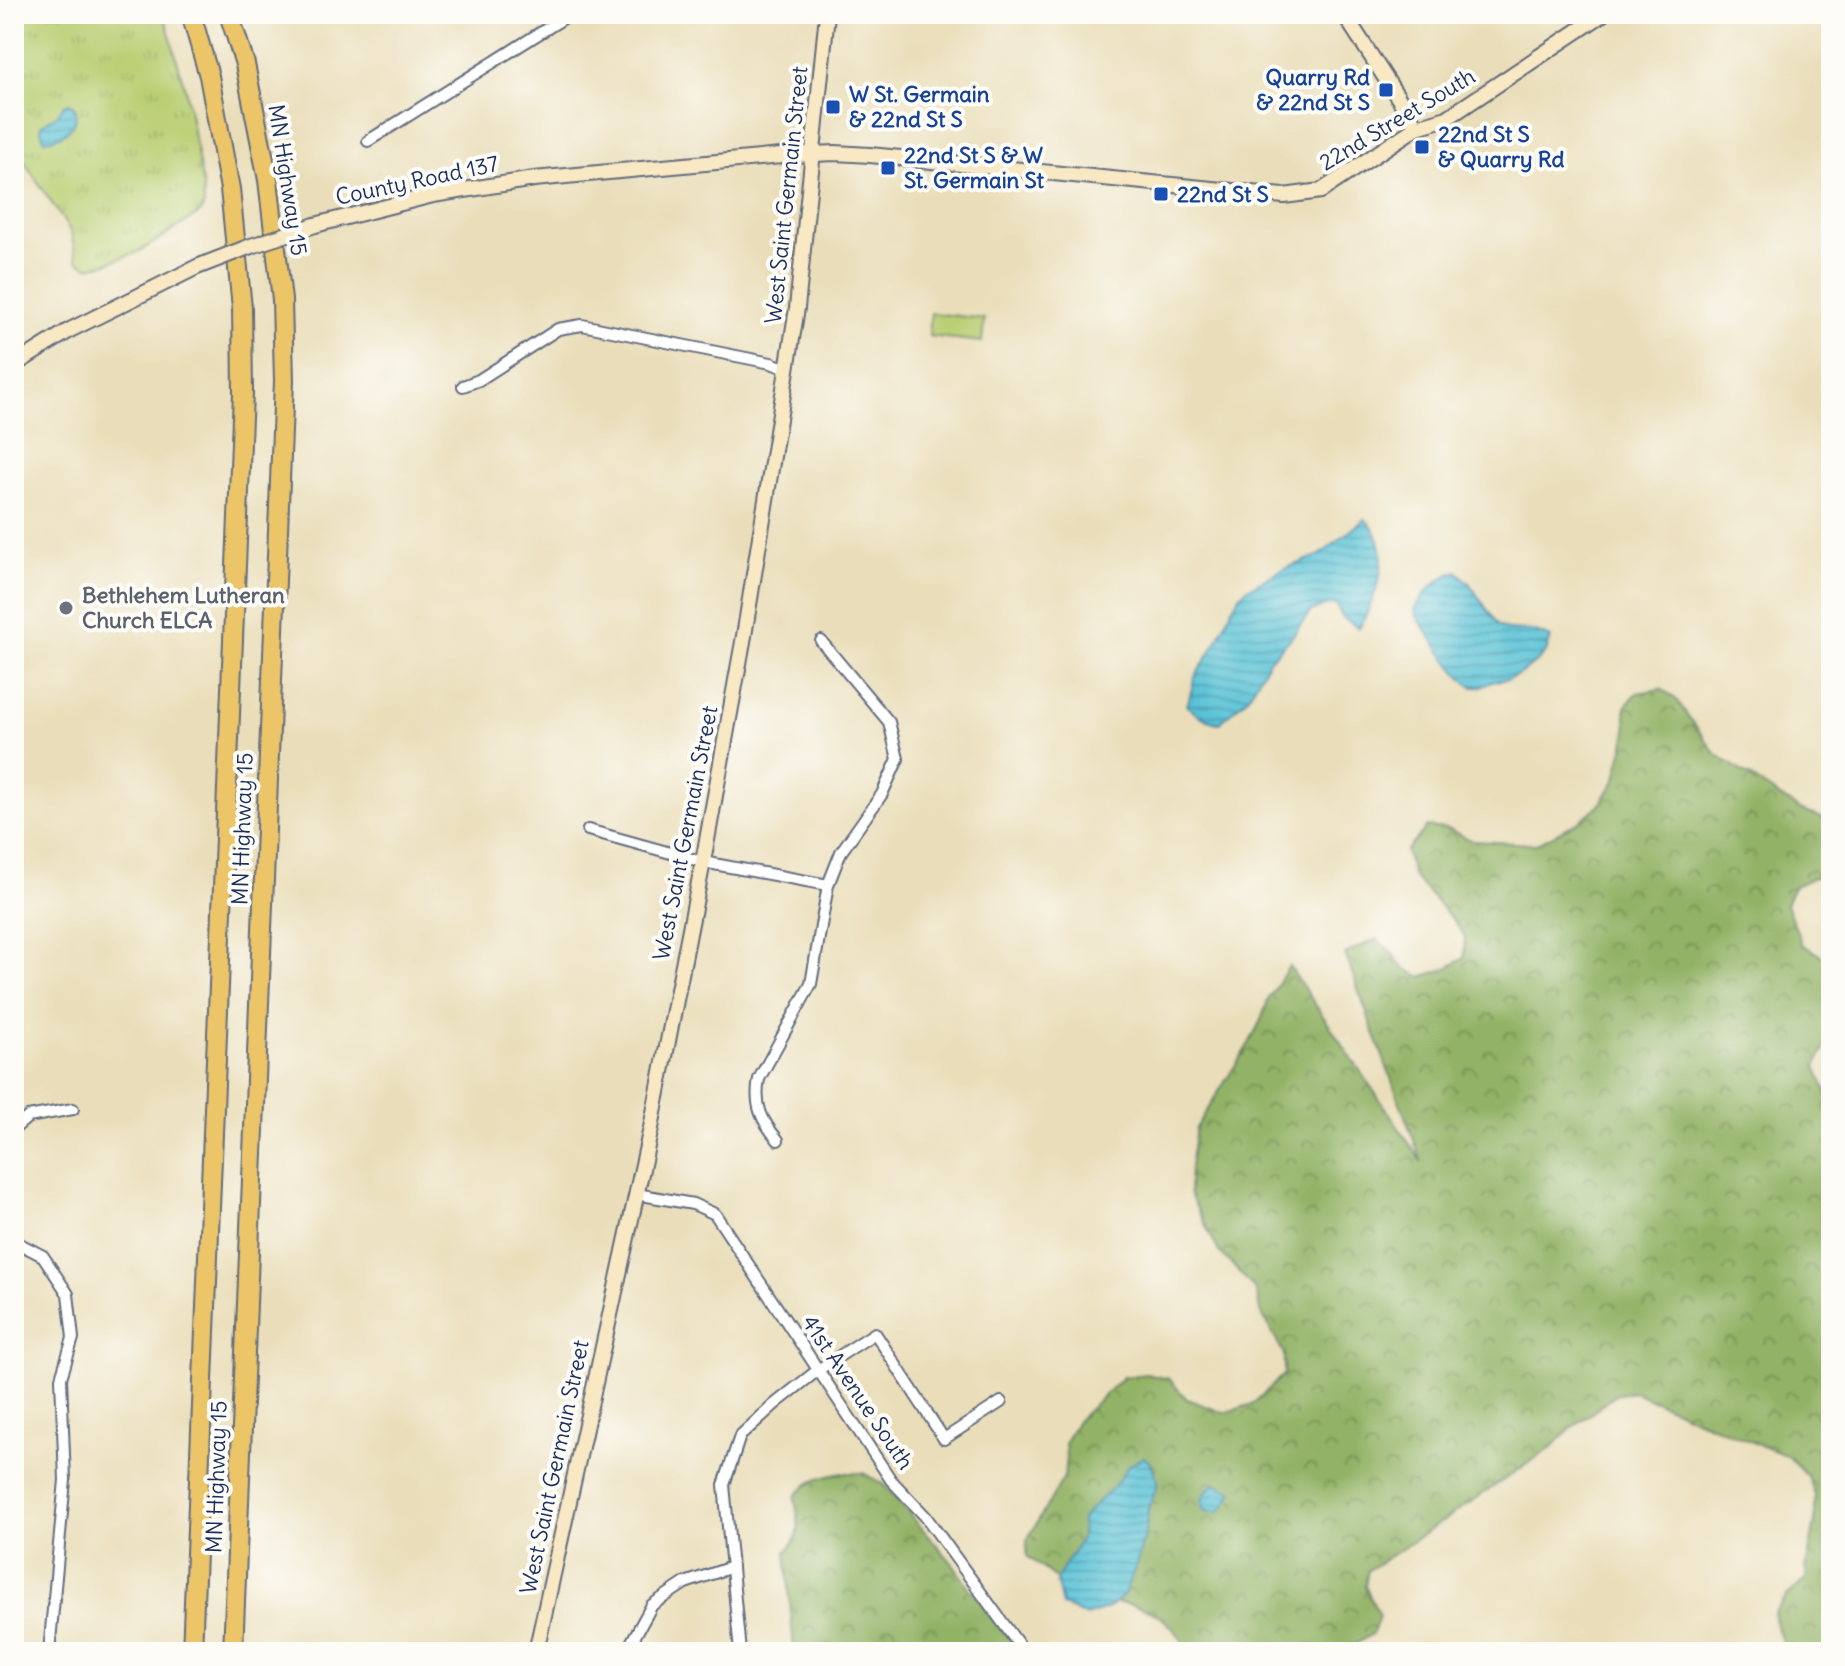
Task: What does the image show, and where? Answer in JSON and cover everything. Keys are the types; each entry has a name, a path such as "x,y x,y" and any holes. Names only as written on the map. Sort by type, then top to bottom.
{"highway":[{"name":"MN Highway 15","path":"191,14 209,76 230,189 242,308 243,393 192,1652"},
{"name":"MN Highway 15","path":"229,14 245,64 268,180 282,300 284,381 233,1652"}],"street":[{"path":"368,141 570,14"},
{"name":"West Saint Germain Street","path":"536,1652 651,1128 745,629 797,308 827,14"},
{"path":"1344,14 1417,127"},
{"name":"22nd Street South","path":"811,155 835,153 915,159 1284,196 1321,191 1417,127 1447,118 1603,14"},
{"name":"County Road 137","path":"14,365 70,330 197,267 315,225 433,195 534,179 811,155"},
{"path":"463,386 479,380 558,329 582,325 771,363 787,369"},
{"path":"778,1140 764,1123 756,1095 759,1079 811,984 828,885 841,852 882,794 898,759 889,722 821,641"},
{"path":"588,830 703,862 828,885"},
{"path":"14,1129 28,1117 73,1109"},
{"name":"41st Avenue South","path":"636,1194 693,1204 715,1214 891,1480 926,1517 1024,1652"},
{"path":"14,1241 43,1256 68,1294 73,1338 61,1378 65,1480 49,1652"},
{"path":"740,1652 724,1485 740,1436 818,1370 875,1333 944,1439 1001,1402"},
{"path":"629,1652 652,1605 685,1583 732,1567"}],"green space":[{"path":"14,14 164,14 186,92 203,187 204,205 200,213 140,251 88,267 77,261 71,232 14,146"},
{"path":"931,313 984,319 982,342 929,336"},
{"path":"1661,689 1674,697 1716,754 1800,810 1831,821 1831,878 1812,878 1793,887 1786,905 1802,944 1831,962 1831,1042 1816,1066 1831,1099 1831,1652 1786,1652 1774,1613 1806,1579 1815,1522 1815,1496 1808,1476 1788,1456 1635,1392 1617,1394 1552,1447 1368,1570 1365,1586 1379,1616 1373,1633 1343,1652 1188,1652 1175,1630 1155,1614 1139,1607 1091,1597 1062,1583 1027,1556 1027,1540 1064,1477 1065,1442 1076,1422 1123,1377 1146,1374 1169,1379 1187,1399 1224,1413 1253,1404 1284,1374 1284,1354 1260,1310 1256,1290 1218,1250 1189,1193 1196,1128 1250,1042 1269,998 1289,966 1422,1162 1345,954 1376,939 1390,950 1400,965 1420,977 1443,970 1464,958 1465,937 1413,876 1406,851 1427,827 1448,829 1473,841 1536,844 1580,821 1601,803 1616,779 1627,731 1625,707 1637,693"},
{"path":"842,1473 863,1473 883,1484 950,1560 1007,1634 1016,1652 794,1652 786,1552 798,1532 795,1497 810,1483"}],"water":[{"path":"69,103 75,112 73,124 58,137 44,140 42,124"},
{"path":"1365,519 1375,531 1382,558 1377,587 1359,628 1343,618 1335,604 1311,611 1269,660 1249,696 1220,723 1202,717 1187,706 1195,677 1237,599 1246,589 1320,555"},
{"path":"1457,571 1498,625 1507,630 1533,631 1551,638 1547,650 1524,671 1481,687 1472,686 1428,633 1415,610 1432,586"},
{"path":"1144,1457 1152,1465 1158,1484 1148,1509 1136,1566 1123,1596 1109,1608 1085,1616 1062,1605 1056,1580 1081,1539 1082,1519 1113,1488 1129,1465"},
{"path":"1214,1484 1233,1491 1228,1502 1215,1513 1203,1509 1202,1505 1204,1495"}],"place":[{"name":"Quarry Rd & 22nd St S","path":"1386,90"},
{"name":"W St. Germain & 22nd St S","path":"833,107"},
{"name":"22nd St S & Quarry Rd","path":"1422,147"},
{"name":"22nd St S & W St. Germain St","path":"888,168"},
{"name":"22nd St S","path":"1161,194"},
{"name":"Bethlehem Lutheran Church ELCA","path":"66,608"}]}
